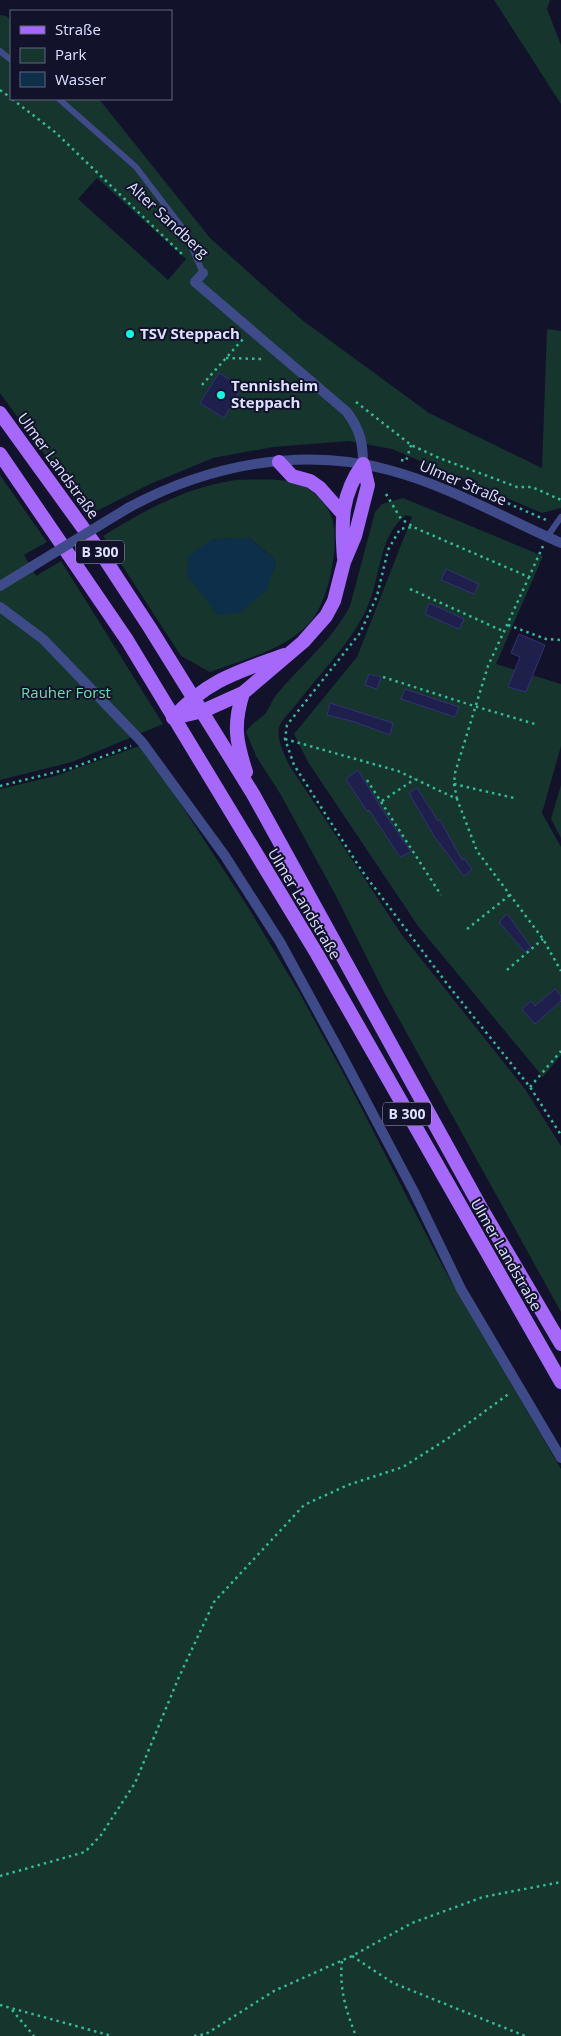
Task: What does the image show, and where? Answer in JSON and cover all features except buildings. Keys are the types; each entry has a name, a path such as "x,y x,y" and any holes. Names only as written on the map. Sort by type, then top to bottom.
{"main road":[{"name":"Ulmer Landstraße","path":"0,413 99,550 203,711 253,794 481,1208 561,1344"},
{"name":"Ulmer Landstraße","path":"0,454 126,640 317,954 561,1382"},
{"path":"344,562 342,514 350,481 363,458"},
{"path":"173,718 203,711 244,693 316,629 326,616 339,585 344,562 355,536 368,485 363,458"},
{"path":"279,462 292,476 310,481 320,488 342,514"},
{"path":"173,718 193,696 219,680 290,652"},
{"path":"244,693 236,724 237,742 253,794"}],"street":[{"name":"Alter Sandberg","path":"202,273 195,282 346,412 357,427 363,443 363,458"},
{"name":"Ulmer Straße","path":"0,586 154,494 200,476 249,464 363,458 453,493 561,543"},
{"path":"0,608 43,639 142,742 225,856 280,942 400,1165 461,1288 561,1458"}],"lane":[{"path":"0,51 10,59"},
{"path":"61,100 136,167 184,230 202,273"},
{"path":"547,537 561,517"}],"path":[{"name":"Alter Sandberg","path":"15,100 56,132 105,182 202,273"},
{"path":"202,385 243,339"},
{"path":"226,358 260,359"},
{"path":"349,397 411,446 517,487 532,487 560,500"},
{"path":"386,494 401,519 413,527 529,577"},
{"path":"413,527 400,529 388,550 377,596 360,633 287,725 285,739 294,765 362,871 448,985 530,1087 561,1135"},
{"path":"547,537 488,666 474,706 454,784 457,799 477,851 544,939 561,971"},
{"path":"410,589 505,632"},
{"path":"508,625 546,639 561,640"},
{"path":"384,677 535,724"},
{"path":"285,739 398,771 457,799"},
{"path":"0,786 72,768 142,742"},
{"path":"382,801 415,779"},
{"path":"367,780 441,894"},
{"path":"454,784 514,798"},
{"path":"467,929 511,894"},
{"path":"506,970 544,939"},
{"path":"530,1087 561,1051"},
{"path":"0,1876 85,1852 101,1835 135,1783 179,1678 214,1602 304,1505 348,1485 403,1467 447,1439 518,1387"},
{"path":"202,2036 274,1991 342,1961 412,1923 449,1909 509,1891 561,1882"},
{"path":"352,1956 393,1983 525,2036"},
{"path":"342,1961 340,1978 343,2000 356,2036"},
{"path":"0,2005 112,2036"},
{"path":"11,2009 34,2036"},
{"path":"194,2036 206,2034"}],"green space":[{"path":"494,0 550,0 547,9 561,45 561,104"},
{"path":"0,15 10,19 10,100 100,100 210,238 302,320 429,413 542,468 547,329 561,331 561,508 542,513 392,449 349,441 273,447 213,458 150,484 89,515 0,393","holes":["97,178 186,259 168,280 78,199"]},
{"name":"Rauher Forst","path":"0,475 47,542 24,555 36,576 61,561 163,724 72,762 0,780"},
{"path":"236,480 271,480 289,481 304,486 319,498 330,513 335,538 332,569 328,585 317,612 311,621 290,639 264,653 210,672 181,656 103,536 134,517 166,501 218,483","holes":["250,538 274,559 276,565 211,540"]},
{"path":"403,498 543,556 496,664 561,684 561,746 542,813 561,847 561,1055 543,1077 418,926 308,762 294,734 357,657 412,517 406,515 390,534 381,558 372,596 360,621 336,656 282,722 279,730 279,740 289,765 402,935 525,1089 561,1146 561,1312 384,992 336,896 281,795 256,756 246,732 253,723 265,714 275,696 335,630 350,606 375,512 382,504"},
{"path":"142,745 246,904 299,992 348,1082 443,1267 561,1469 561,2036 0,2036 0,789 55,776"},
{"path":"561,785 561,838 551,819"}],"water":[{"path":"250,538 274,559 276,564 266,590 241,612 218,615 187,575 188,557 211,540"}],"place":[{"name":"TSV Steppach","path":"130,334"},
{"name":"Tennisheim Steppach","path":"221,395"}]}
